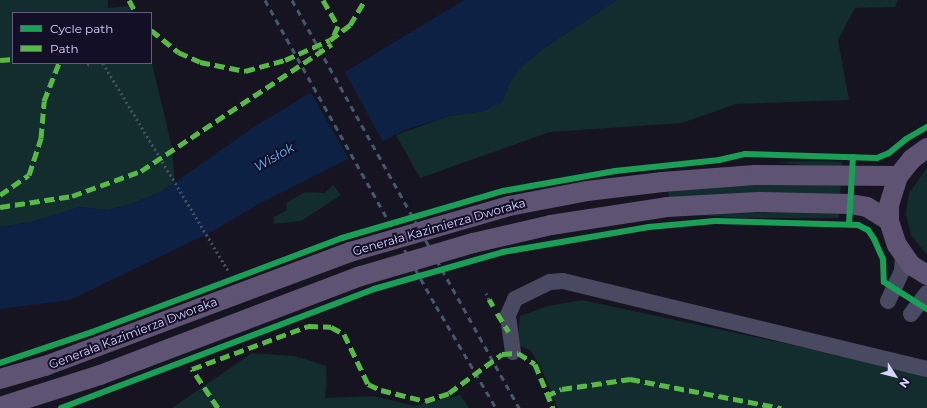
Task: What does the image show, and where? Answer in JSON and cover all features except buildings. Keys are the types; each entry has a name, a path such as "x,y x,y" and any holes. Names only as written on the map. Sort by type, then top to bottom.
{"main road":[{"path":"927,148 912,159 898,176 892,190 889,221 892,233 903,256 927,276"},
{"name":"Generała Kazimierza Dworaka","path":"0,379 45,366 350,252 509,206 587,191 662,182 755,175 898,176"},
{"name":"Generała Kazimierza Dworaka","path":"0,407 34,403 100,375 361,276 465,246 551,225 667,208 758,202 850,204 866,207 889,221"}],"lane":[{"path":"888,301 902,271 903,256"},
{"path":"513,352 508,315 515,299 550,282 563,281 927,369"},
{"path":"911,314 927,293"}],"path":[{"path":"104,64 228,270"},
{"path":"486,293 489,299"}],"green space":[{"path":"0,0 108,0 108,8 129,6 132,12 12,12 12,64 152,64 171,143 175,182 161,192 129,205 107,210 80,207 31,222 0,227"},
{"path":"617,0 898,0 895,7 855,8 838,40 849,100 736,104 682,123 550,132 420,178 396,135 449,116 484,111 502,102 510,82 521,67 544,48"},
{"path":"819,161 842,162 841,169 777,162"},
{"path":"927,168 927,255 911,235 906,214 909,193"},
{"path":"750,184 841,185 840,195 669,200 668,190"},
{"path":"333,185 341,195 301,221 274,224 274,217 287,210 286,203 305,192 325,193"},
{"path":"839,210 839,218 741,218 696,215"},
{"path":"582,300 927,374 927,408 558,408 541,367 530,350 517,345 520,316 548,306"},
{"path":"252,353 295,356 326,366 327,382 325,398 374,396 414,406 460,395 469,408 172,408"}],"water":[{"name":"Wisłok","path":"464,0 617,0 544,48 521,67 510,82 502,102 484,111 449,116 405,130 257,205 211,232 70,300 0,309 0,227 31,222 80,207 107,210 129,205 161,192 254,127"}],"pier":[{"path":"344,70 384,144 350,161 310,91"}],"railway":[{"path":"265,0 436,306 496,408"},
{"path":"292,0 519,408"}],"marked path":[{"path":"129,0 135,12"},
{"path":"323,0 338,26 333,37"},
{"path":"152,31 178,52 200,62 245,71 285,60 330,40 350,25 365,0"},
{"path":"0,207 72,196 141,171 332,44"},
{"path":"0,60 12,59"},
{"path":"0,195 29,175 41,138 44,101 59,64"},
{"path":"489,299 493,306"},
{"path":"497,313 509,332"},
{"path":"218,408 192,369 308,326 331,327 344,334 368,384 381,390 425,401 449,393 502,354 518,353 535,364 553,408"},
{"path":"546,396 562,389 630,379 781,408"}],"cycle path":[{"path":"0,363 92,332 342,238 503,191 615,171 719,160 745,154 877,158 889,153 906,139 927,127"},
{"path":"849,224 853,157"},
{"path":"61,408 374,289 503,252 649,227 715,221 858,225 868,230 874,239 883,259 884,282 927,309"}]}
